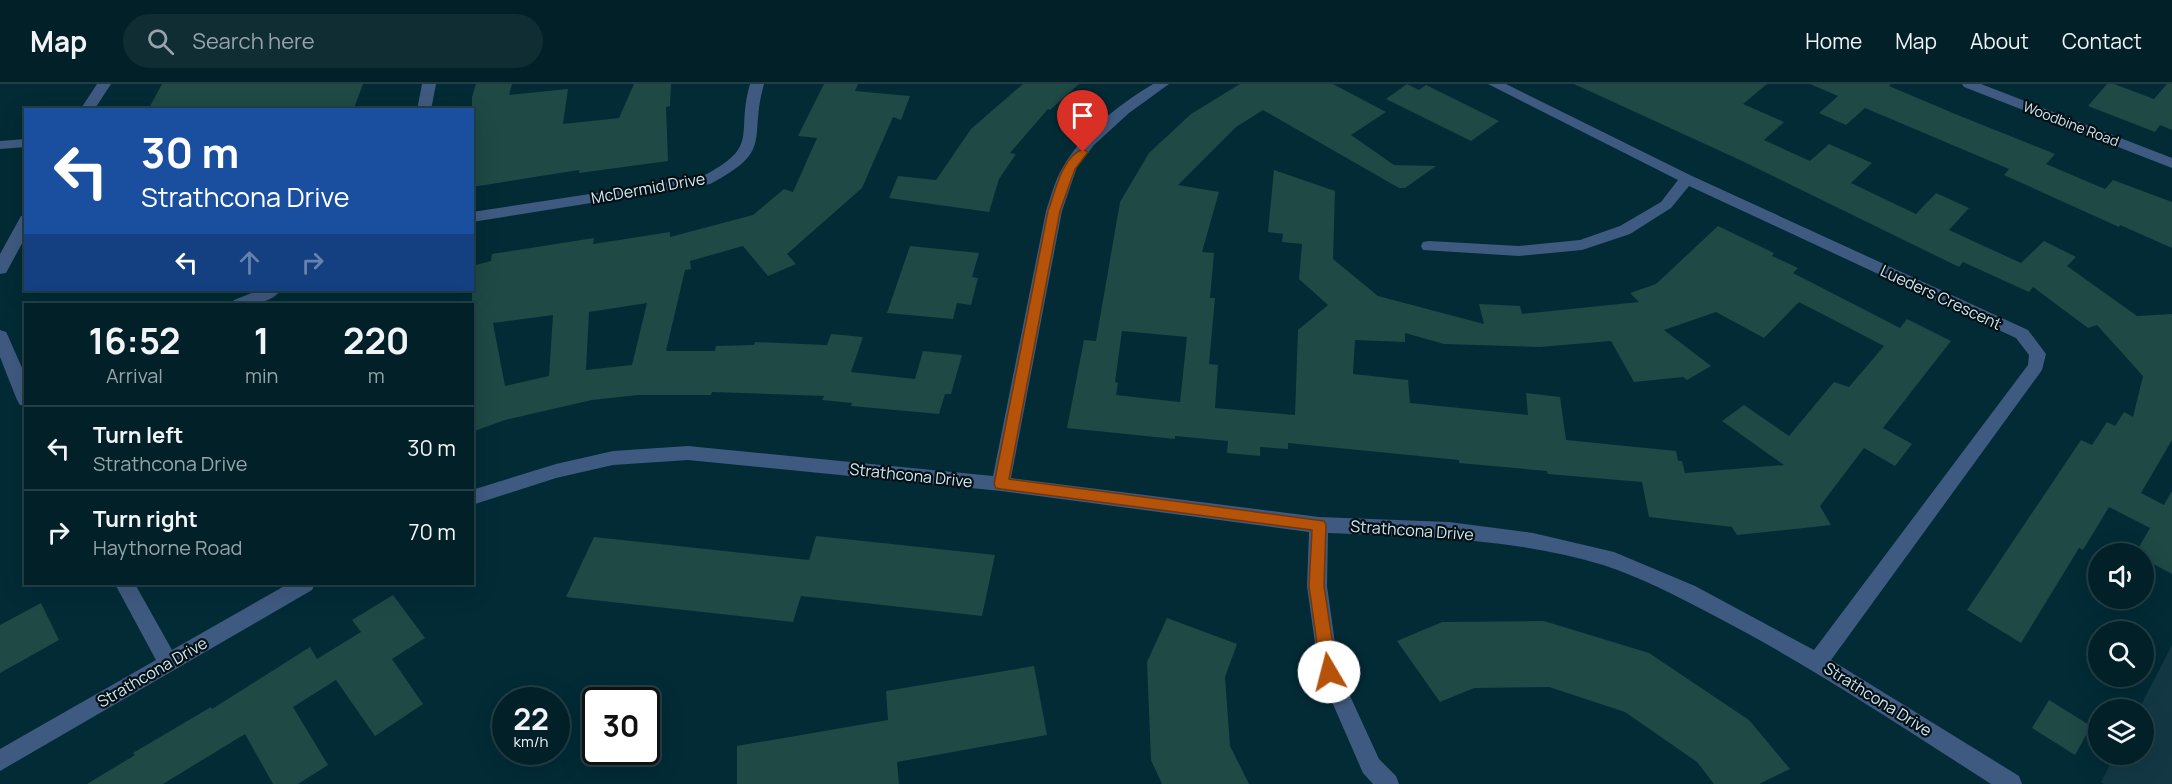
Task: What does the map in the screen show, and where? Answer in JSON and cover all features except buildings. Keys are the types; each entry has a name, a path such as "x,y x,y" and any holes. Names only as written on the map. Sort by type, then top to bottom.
{"street":[{"path":"88,108 104,84"},
{"path":"424,108 429,84"},
{"name":"McDermid Drive","path":"474,217 705,181 733,167 745,157 751,141 757,84"},
{"path":"1001,484 1054,211 1070,168 1095,136 1134,102 1162,84"},
{"name":"Lueders Crescent","path":"1495,84 1687,179 2022,334 2038,354 2036,366 1818,662"},
{"name":"Woodbine Road","path":"1969,84 2172,163"},
{"path":"0,145 24,143"},
{"path":"1429,246 1519,251 1582,245 1624,230 1658,210 1687,179"},
{"path":"0,269 24,224"},
{"path":"242,303 271,291"},
{"path":"0,336 24,395"},
{"name":"Strathcona Drive","path":"474,497 546,474 613,458 688,453 1001,484 1319,525 1449,530 1533,541 1607,558 1698,597 1818,662 2011,784"},
{"path":"1319,525 1317,586 1329,672 1371,766 1388,784"},
{"path":"126,585 168,662"},
{"name":"Strathcona Drive","path":"0,761 303,585"}],"shaded area":[{"path":"2172,645 2172,784 2104,784 2101,782 2110,765 2154,765 2154,699 2144,699 2150,687 2154,687 2154,680"}],"route":[{"path":"1083,152 1070,168 1054,211 1001,484 1319,525 1317,586 1329,672"}]}
